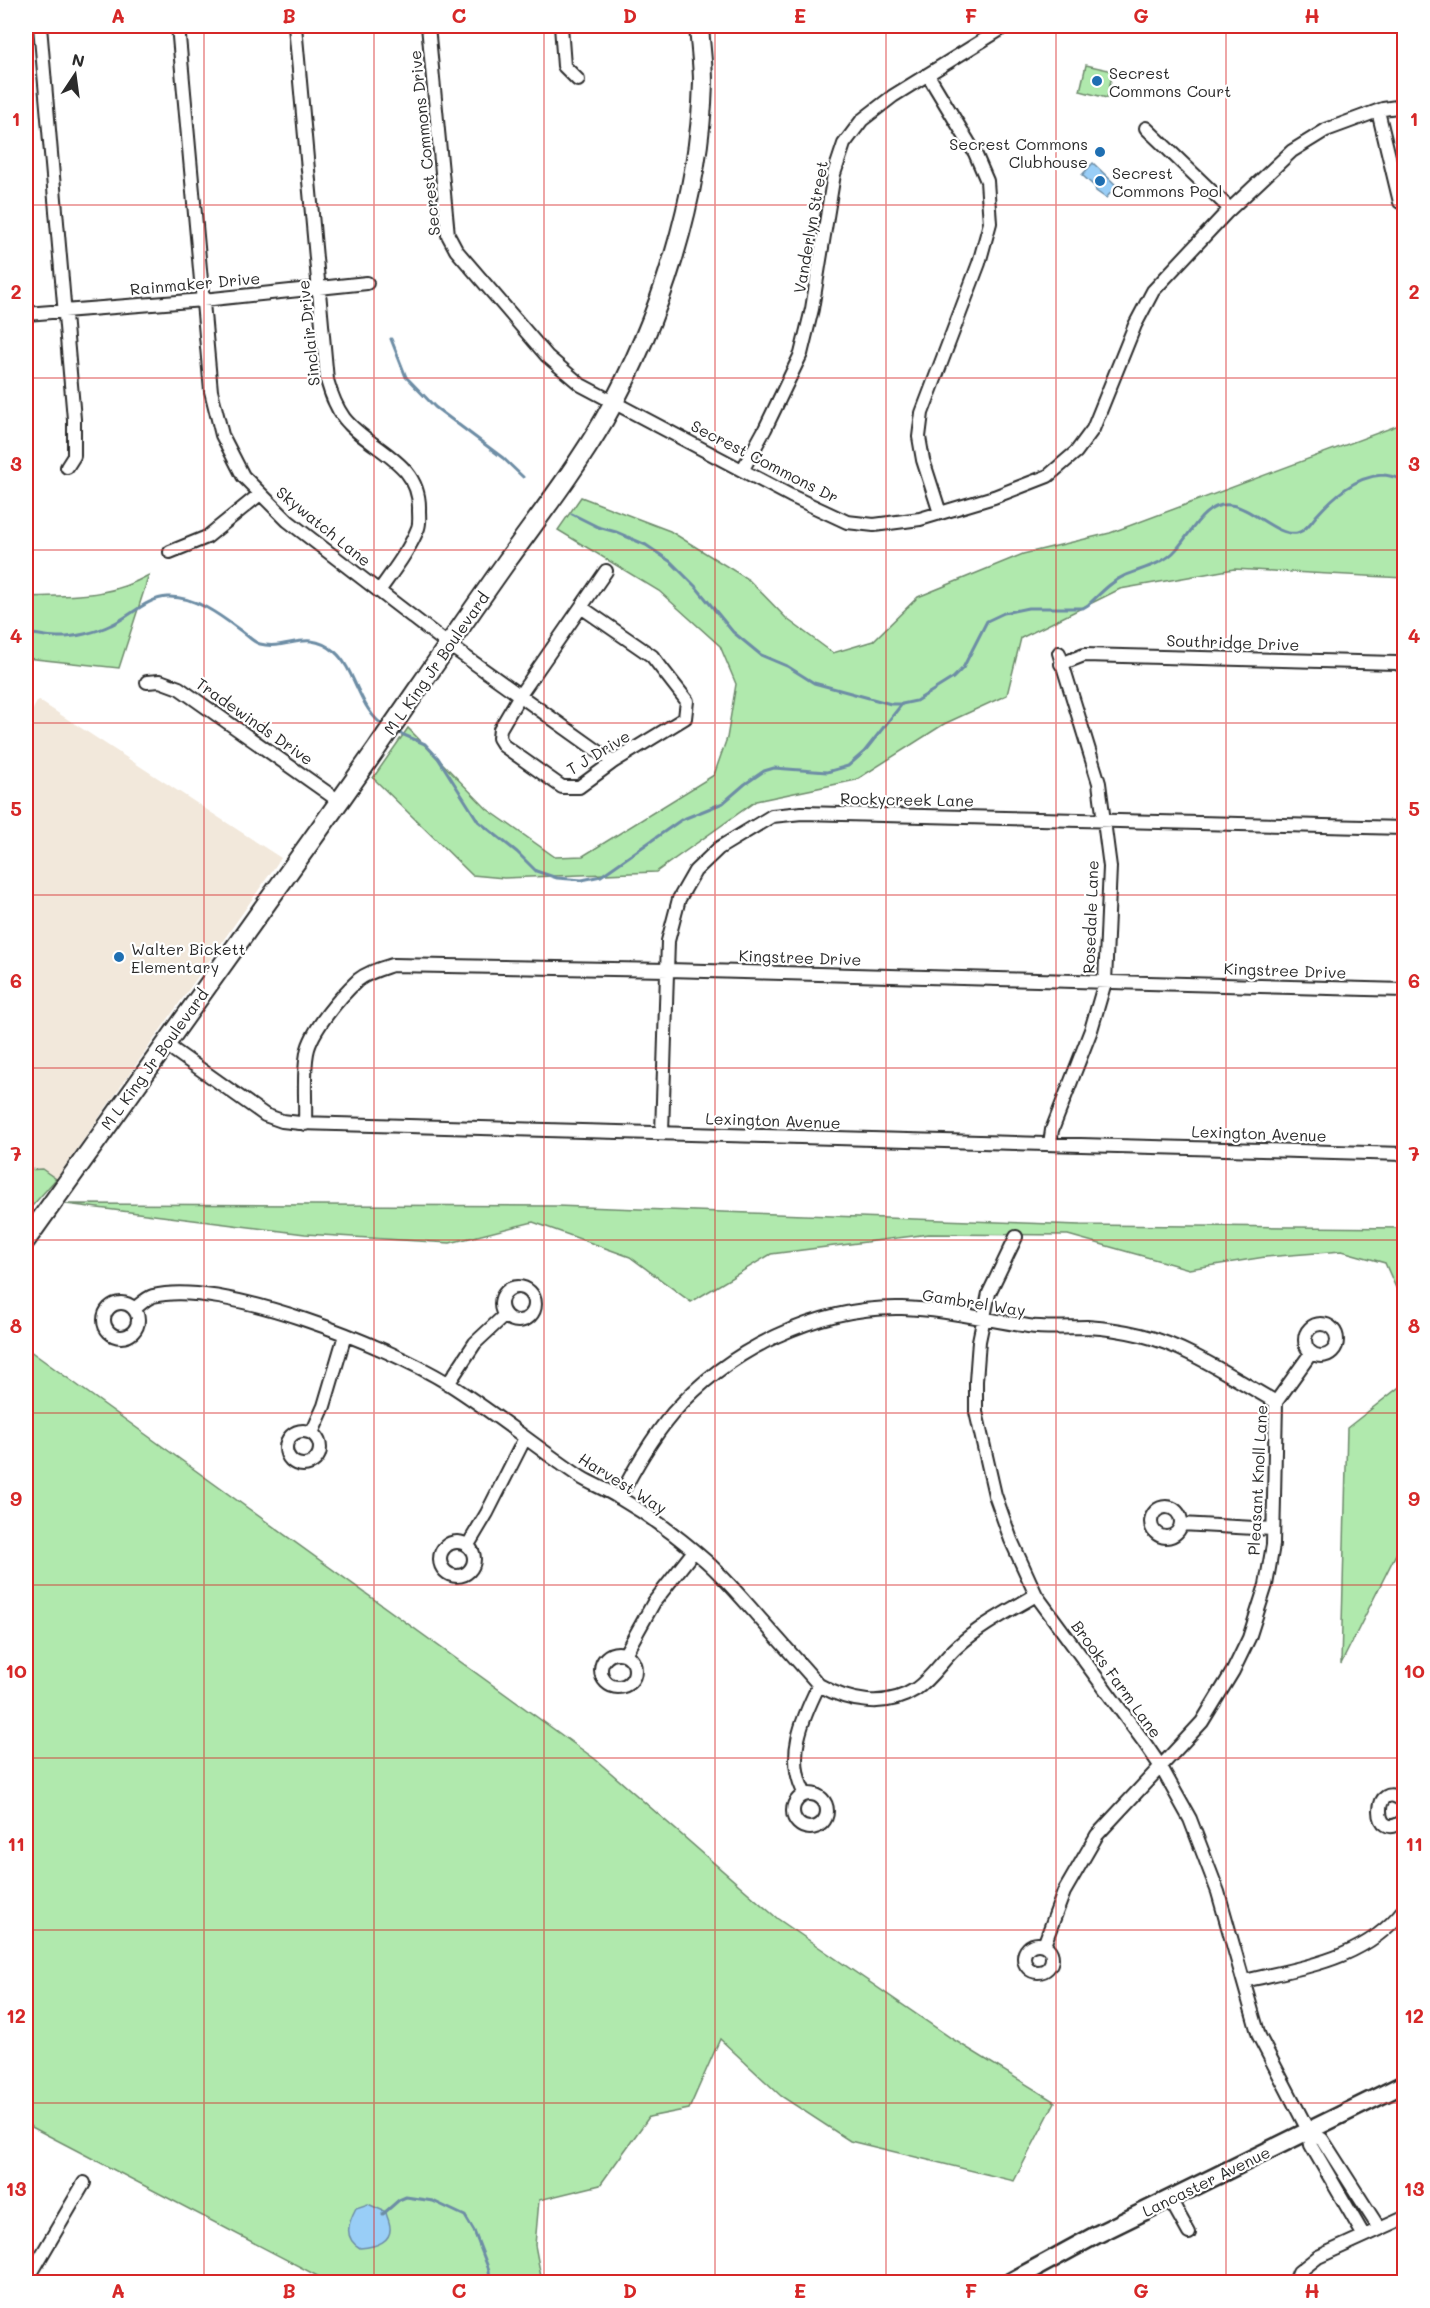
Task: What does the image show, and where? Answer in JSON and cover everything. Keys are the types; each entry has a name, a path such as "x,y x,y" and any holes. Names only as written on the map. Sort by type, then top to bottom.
{"main road":[{"name":"M L King Jr Boulevard","path":"26,1240 449,645 581,456 614,401 650,324 664,285 692,179 700,130 703,78 699,26"},
{"name":"Lancaster Avenue","path":"1010,2283 1096,2235 1404,2084"}],"street":[{"path":"40,26 74,419 74,456 67,467"},
{"name":"Skywatch Lane","path":"178,26 211,391 222,435 243,476 288,521 449,645 613,762"},
{"name":"Sinclair Drive","path":"295,26 327,380 334,402 345,419 402,466 415,484 420,498 419,526 410,546 379,591"},
{"name":"Secrest Commons Drive","path":"428,26 448,235 456,250 547,356 581,385 614,401"},
{"path":"561,26 564,66 578,81"},
{"name":"Vanderlyn Street","path":"743,469 801,354 813,299 834,174 844,144 862,120 892,96 1006,26"},
{"path":"928,75 975,153 987,181 990,224 979,263 922,412 919,437 923,460 940,513"},
{"name":"Secrest Commons Dr","path":"614,401 791,496 847,522 874,525 920,519 994,497 1048,476 1076,453 1093,429 1135,325 1153,291 1230,209 1292,152 1326,130 1377,111 1404,106"},
{"path":"1377,111 1400,202"},
{"path":"1146,128 1230,209"},
{"name":"Rainmaker Drive","path":"26,314 367,284"},
{"path":"170,552 207,537 260,494"},
{"name":"T J Drive","path":"581,607 652,656 687,701 685,718 613,762 579,787 569,788 562,787 504,747 499,738 500,729 520,695 581,607 606,571"},
{"name":"Southridge Drive","path":"1060,658 1083,655 1396,663 1404,666"},
{"name":"Rosedale Lane","path":"1050,1144 1052,1130 1091,1030 1105,982 1110,867 1099,783 1060,658"},
{"name":"Tradewinds Drive","path":"147,682 160,681 179,688 339,801"},
{"name":"Rockycreek Lane","path":"662,1133 669,941 679,899 695,871 719,848 772,816 801,813 1404,828"},
{"name":"Kingstree Drive","path":"305,1124 307,1055 313,1035 358,980 373,970 392,965 668,970 1404,990"},
{"name":"Lexington Avenue","path":"165,1044 265,1115 282,1121 305,1124 1404,1154"},
{"name":"Brooks Farm Lane","path":"1016,1237 989,1293 979,1341 976,1412 995,1495 1011,1540 1036,1595 1161,1767 1194,1829 1218,1892 1259,2036 1309,2132"},
{"name":"Harvest Way","path":"134,1309 150,1297 171,1293 202,1295 303,1319 364,1341 411,1363 448,1384 585,1479 659,1524 694,1551 737,1593 819,1685 837,1695 862,1702 894,1699 916,1689 956,1647 977,1630 1036,1595"},
{"name":"Gambrel Way","path":"619,1498 638,1462 672,1414 715,1374 760,1344 803,1325 849,1313 901,1308 950,1312 1036,1328 1089,1327 1142,1335 1186,1352 1275,1402"},
{"path":"448,1384 475,1344 505,1315"},
{"path":"312,1433 324,1406 345,1335"},
{"name":"Pleasant Knoll Lane","path":"1044,1945 1064,1892 1096,1835 1202,1722 1233,1671 1249,1638 1266,1585 1273,1529 1275,1402 1311,1353"},
{"path":"468,1545 525,1438"},
{"path":"1181,1524 1273,1529"},
{"path":"625,1654 654,1602 694,1551"},
{"path":"805,1794 799,1784 795,1751 804,1714 819,1685"},
{"path":"1404,1802 1400,1798 1391,1796 1382,1801 1379,1809 1384,1822 1394,1825 1404,1822"},
{"path":"1244,1981 1353,1952 1371,1942 1392,1925 1404,1909"},
{"path":"1309,2132 1322,2139 1379,2228"},
{"path":"1309,2132 1311,2145 1364,2236"},
{"path":"27,2274 84,2183"},
{"path":"1170,2199 1189,2233"},
{"path":"1295,2283 1299,2272 1318,2257 1404,2218"}],"shaded area":[{"name":"Walter Bickett Elementary","path":"38,700 281,858 56,1179 42,1169 26,1170 26,722"}],"green space":[{"name":"Secrest Commons Court","path":"1086,65 1113,71 1107,98 1080,91"},
{"path":"1404,423 1404,578 1234,569 1120,589 1021,638 1007,695 944,724 856,780 756,801 656,872 504,878 472,875 373,778 408,728 487,809 555,857 583,856 714,775 727,738 736,684 720,646 659,591 558,530 581,497 670,531 749,580 787,619 833,653 873,641 918,597 1023,554 1110,533"},
{"path":"149,575 119,668 26,658 26,597 104,592 133,583"},
{"path":"42,1169 56,1179 26,1213 26,1170"},
{"path":"66,1204 556,1206 1080,1225 1404,1228 1404,1306 1385,1263 1342,1251 1265,1257 1189,1269 1068,1235 929,1234 771,1254 691,1302 630,1257 533,1222 450,1243 305,1234"},
{"path":"26,1348 595,1759 778,1919 951,2038 1055,2102 1014,2181 850,2141 781,2096 720,2039 689,2109 649,2117 600,2185 539,2200 535,2245 542,2282 329,2282 26,2124"},
{"path":"1404,1379 1404,1538 1341,1664 1347,1428 1403,1384"}],"water":[{"name":"Secrest Commons Pool","path":"1093,163 1117,186 1106,198 1096,191 1095,187 1082,175"},
{"path":"368,2204 386,2212 390,2229 386,2239 382,2242 360,2248 351,2240 349,2225 356,2208"}],"waterway":[{"path":"391,339 406,377 435,407 503,458 523,477"},
{"path":"572,514 598,527 646,545 671,562 696,587 733,632 761,655 787,666 814,683 891,704 902,704 916,701 953,678 963,668 987,621 1004,613 1028,608 1083,608 1109,585 1130,573 1168,557 1197,522 1212,509 1230,505 1238,507 1281,531 1297,533 1306,528 1338,495 1363,479 1382,475 1404,480"},
{"path":"26,633 49,637 85,634 118,622 145,604 160,598 188,600 216,613 258,643 279,645 306,641 325,645 342,660 370,711 386,727"},
{"path":"397,732 425,744 438,758 478,821 517,852 536,871 557,878 582,880 601,876 681,820 723,803 764,771 774,768 827,772 848,766 864,752 902,704"},
{"path":"383,2214 406,2197 433,2201 465,2216 474,2231 489,2270 490,2282"}],"place":[{"name":"Secrest Commons Court","path":"1097,81"},
{"name":"Secrest Commons Clubhouse","path":"1100,152"},
{"name":"Secrest Commons Pool","path":"1100,181"},
{"name":"Walter Bickett Elementary","path":"119,957"}]}
